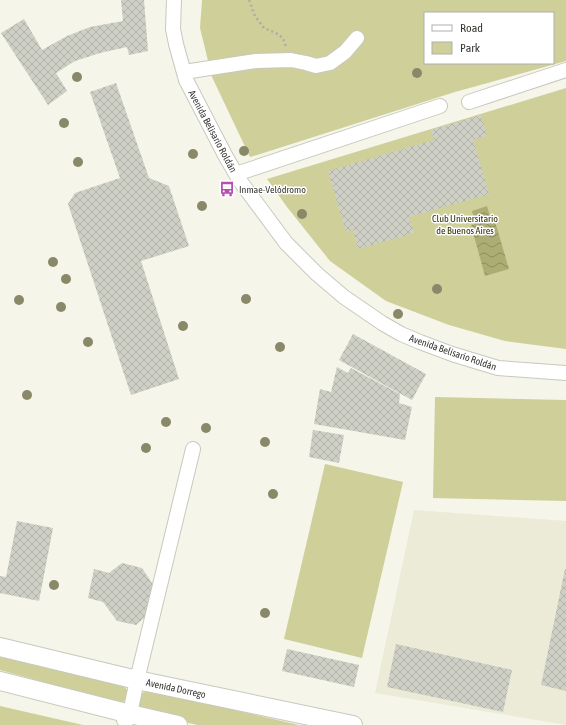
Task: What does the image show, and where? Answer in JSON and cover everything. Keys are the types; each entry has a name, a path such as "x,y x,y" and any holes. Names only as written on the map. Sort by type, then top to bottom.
{"main road":[{"name":"Avenida Dorrego","path":"0,647 137,680 334,723 353,725"},
{"path":"0,681 178,725"}],"street":[{"name":"Avenida Belisario Roldán","path":"174,0 173,29 186,80 240,181 286,243 316,274 344,297 382,323 401,334 420,342 452,354 498,368 566,373"},
{"path":"184,72 256,61 290,60 316,66 330,63 345,52 357,38"},
{"path":"469,102 566,70"},
{"path":"236,174 440,106"},
{"path":"0,688 124,720 129,718 193,449"}],"path":[{"path":"249,0 255,16 264,28 276,33 282,38 290,60"}],"shaded area":[{"path":"414,510 566,521 566,725 375,693"}],"green space":[{"path":"202,0 566,0 566,61 455,92 250,157 212,77 200,28"},
{"name":"Club Universitario de Buenos Aires","path":"566,88 566,349 505,341 449,325 386,301 330,261 267,179"},
{"path":"435,397 566,400 566,501 433,498"},
{"path":"325,464 403,482 362,658 284,639"},
{"path":"0,655 124,686 127,690 128,697 125,701 119,703 0,670"},
{"path":"150,690 299,725 198,725 146,714 139,708 138,700 142,693"},
{"path":"0,706 83,725 0,725"}],"water":[{"path":"487,206 491,219 494,218 509,269 485,276 471,225 475,224 472,211"}],"building":[{"path":"121,0 144,0 148,51 129,55 127,47 100,53 75,61 56,73 67,91 48,105 1,33 24,19 42,50 67,36 90,27 123,21"},
{"path":"116,83 149,178 169,186 189,246 141,261 179,379 131,395 68,204 75,193 120,178 90,92"},
{"path":"481,115 487,136 473,140 489,194 409,217 414,233 358,249 353,230 346,232 328,171 434,140 431,130"},
{"path":"353,334 426,374 412,400 339,360"},
{"path":"337,367 348,373 351,368 400,394 399,403 412,407 405,440 314,424 320,389 331,392"},
{"path":"313,430 344,435 339,463 309,457"},
{"path":"17,521 53,528 39,601 0,593 0,576 6,577"},
{"path":"122,563 142,568 158,592 152,611 136,625 117,621 103,602 88,598 94,569 109,573"},
{"path":"566,569 566,691 541,685"},
{"path":"396,644 512,670 503,712 387,687"},
{"path":"287,649 359,665 354,687 282,671"}],"place":[{"name":"Inmae-Velódromo","path":"227,189"}]}
